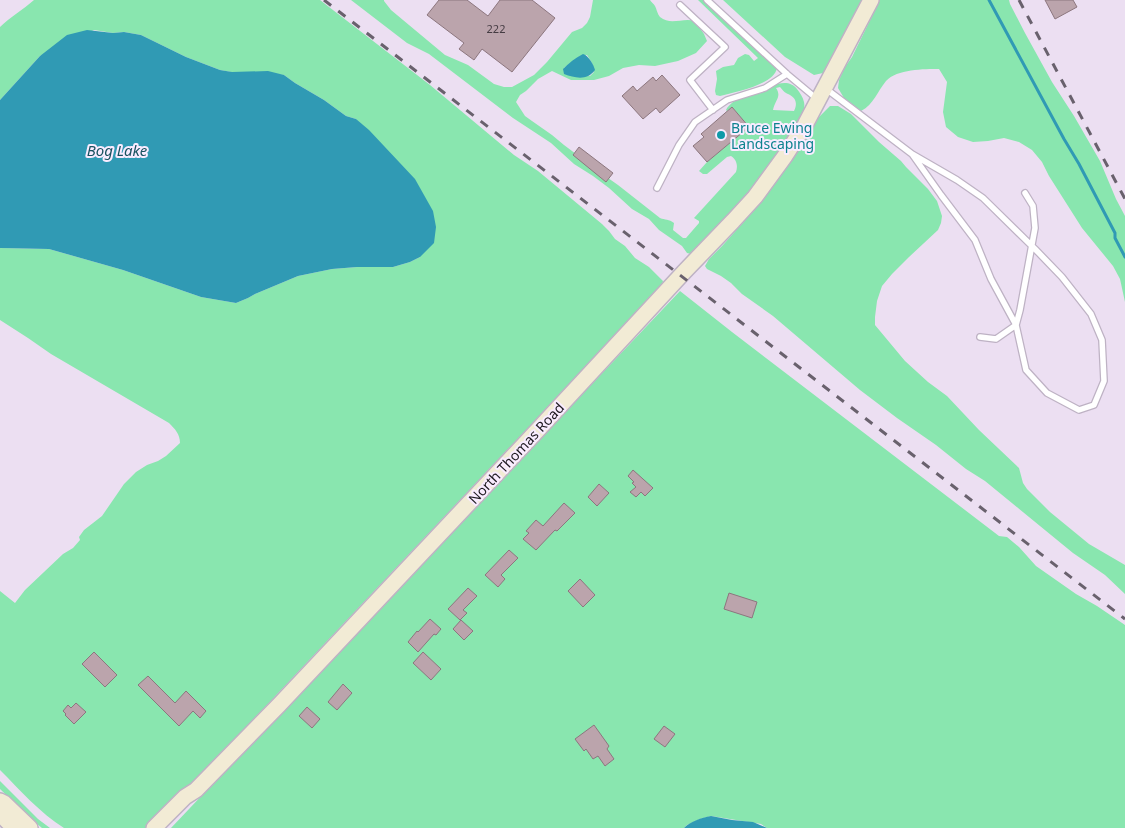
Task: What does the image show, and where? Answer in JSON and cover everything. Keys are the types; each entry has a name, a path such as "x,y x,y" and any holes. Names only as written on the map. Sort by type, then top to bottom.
{"main road":[{"name":"North Thomas Road","path":"164,828 189,802 196,790 534,434 755,197 805,125 872,0"},
{"name":"North Thomas Road","path":"154,828 185,797 196,790"},
{"path":"0,801 30,828"},
{"path":"0,814 14,828"}],"lane":[{"path":"707,0 787,74 822,94 912,154 957,180 983,198 1062,277 1091,314 1102,340 1104,381 1094,405 1079,410 1047,393 1026,370 1016,324 991,279 975,240 940,195 912,154"},
{"path":"680,5 725,47 690,80 713,110"},
{"path":"657,188 679,145 695,122 727,100 765,88 787,74"},
{"path":"980,337 996,339 1016,324 1035,228 1033,206 1026,193"}],"green space":[{"path":"34,0 320,0 430,85 514,155 538,171 602,224 635,258 649,267 663,281 657,291 151,828 64,828 38,808 0,770 0,591 15,603 25,590 63,554 73,548 80,540 79,537 84,530 102,516 124,484 136,472 166,456 180,443 180,440 178,434 169,423 51,354 0,320 0,248 49,249 123,270 201,297 236,303 298,276 332,269 393,267 420,257 356,119 346,116 284,75 220,70 186,57 141,35 94,30 40,56 0,100 0,27"},
{"path":"351,0 384,0 391,10 445,55 468,65 494,84 504,87 512,87 534,75 572,32 582,28 587,23 593,0 650,0 660,17 664,20 695,21 707,41 696,53 678,61 655,66 639,65 623,68 609,76 594,80 571,80 552,71 538,79 520,95 516,102 525,116 660,218 674,223 673,230 683,238 686,238 699,223 694,218 736,172 735,159 731,156 727,157 707,174 699,171 749,127 732,107 726,110 729,106 742,98 764,92 772,86 786,83 795,86 803,98 804,108 797,125 755,187 691,254 687,253 682,246 659,230 649,219 632,209 609,188 574,164 551,143 513,118 429,54 407,43","holes":["587,55 592,63 594,72 590,76 564,68 580,56","780,87 795,100 794,111 773,110 778,96 776,88"]},
{"path":"698,0 707,0 777,68 769,79 744,90 720,96 716,95 716,71 723,67 734,65 738,58 745,54 749,55 754,61 758,58"},
{"path":"723,0 864,0 832,63 823,73 814,75 785,57"},
{"path":"880,0 1009,0 1052,82 1100,161 1125,216 1125,302 1120,279 1113,266 1082,228 1042,162 1032,150 1019,142 1004,138 973,142 958,137 946,127 943,112 947,82 939,69 911,70 891,77 869,105 861,111 844,98 838,88 839,80"},
{"path":"830,106 838,106 851,114 901,161 937,201 942,216 938,230 882,286 877,301 875,325 905,361 947,396 1019,468 1023,483 1027,489 1050,512 1089,544 1125,565 1125,594 1105,575 1073,553 985,481 860,390 773,316 742,294 731,283 705,266 709,259 756,208 802,146 818,118"},
{"path":"680,291 999,536 1007,537 1036,566 1125,625 1125,828 767,828 761,824 711,816 700,819 684,828 171,828"},
{"path":"0,781 38,819 50,828 42,828 30,818 0,789"}],"water":[{"name":"Bog Lake","path":"87,30 141,35 186,57 220,70 232,72 268,71 284,75 346,116 356,119 369,130 415,179 433,211 436,227 434,243 420,257 410,262 393,267 332,269 298,276 236,303 201,297 123,270 49,249 0,248 0,100 40,56 67,35"},
{"path":"583,54 589,58 595,70 588,76 581,78 564,74 563,69"},
{"path":"711,816 753,822 767,828 684,828 696,820"}],"building":[{"path":"439,0 467,0 488,16 500,0 532,0 555,18 512,72 482,49 474,60 459,49 464,43 427,15"},
{"path":"1045,0 1073,0 1077,7 1055,19"},
{"path":"662,75 680,95 660,113 656,108 643,119 622,96 633,86 637,91 653,77 656,81"},
{"name":"Bruce Ewing Landscaping","path":"732,107 749,127 707,162 693,146 704,137 701,134"},
{"path":"579,147 613,173 606,182 573,155"},
{"path":"633,470 653,488 645,496 641,492 636,497 630,492 636,487 628,476"},
{"path":"599,484 609,493 597,506 588,497"},
{"path":"564,503 575,513 536,550 523,539 529,533 526,531 536,520 543,526"},
{"path":"509,550 518,558 501,575 505,579 498,587 485,575"},
{"path":"580,579 595,595 583,607 568,591"},
{"path":"468,588 477,596 463,610 467,613 460,620 448,609"},
{"path":"729,593 757,602 752,618 724,609"},
{"path":"430,619 441,629 418,652 408,642"},
{"path":"461,620 473,631 464,640 453,629"},
{"path":"94,652 117,675 105,687 82,664"},
{"path":"423,652 441,669 431,680 413,663"},
{"path":"148,676 175,703 186,691 206,711 200,718 193,711 179,726 138,685"},
{"path":"343,684 352,693 337,710 328,702"},
{"path":"76,703 86,712 74,724 63,711 68,705 71,708"},
{"path":"307,707 320,719 312,728 299,716"},
{"path":"594,725 609,746 607,749 614,759 605,766 598,756 593,759 586,749 584,751 575,739"},
{"path":"664,726 675,734 665,747 654,739"}],"waterway":[{"path":"989,0 1079,164 1115,233 1115,238 1125,257"}],"railway":[{"path":"324,0 1125,619"},
{"path":"1019,0 1125,199"}],"place":[{"name":"Bruce Ewing Landscaping","path":"721,135"}]}
